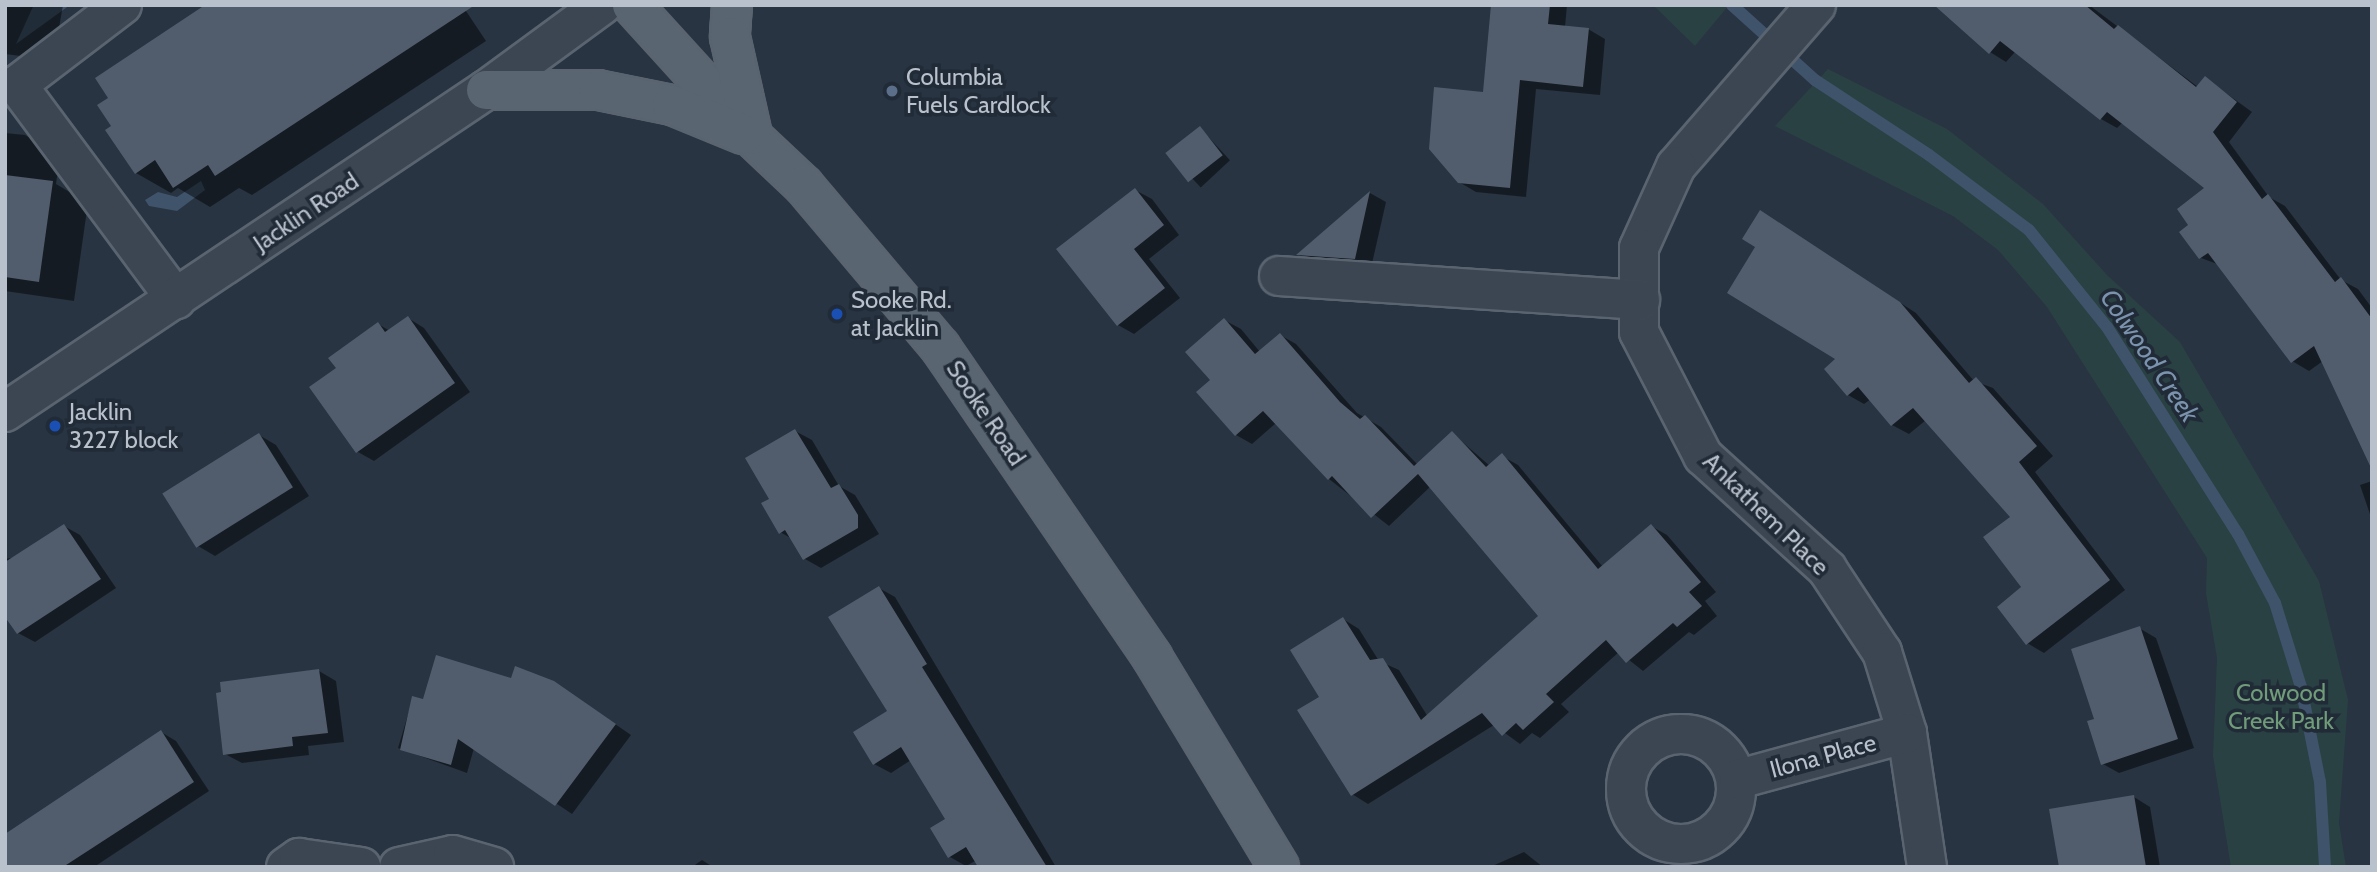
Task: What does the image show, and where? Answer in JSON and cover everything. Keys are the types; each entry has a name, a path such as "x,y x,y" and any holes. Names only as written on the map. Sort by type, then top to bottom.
{"main road":[{"name":"Sooke Road","path":"632,5 752,137 804,186 940,346 1153,657 1279,867"},
{"path":"732,5 730,37 752,137"},
{"path":"486,90 598,90 671,105 752,137"}],"street":[{"path":"122,5 11,84 176,299"},
{"name":"Jacklin Road","path":"5,412 486,90 601,5"},
{"name":"Ankathem Place","path":"1813,8 1676,166 1639,248 1639,332 1703,456 1826,569 1882,652 1907,733 1927,867"},
{"path":"1279,276 1640,300"},
{"name":"Ilona Place","path":"1738,779 1907,733"},
{"path":"399,867 453,855 494,867"},
{"path":"286,867 299,858 361,867"}],"green space":[{"path":"1653,5 1729,5 1695,46"},
{"name":"Colwood Creek Park","path":"1828,69 1947,129 2043,204 2107,275 2180,342 2319,581 2348,700 2339,823 2346,867 2231,867 2213,756 2217,658 2206,593 2207,558 2047,307 1998,250 1953,216 1775,126"}],"water":[{"path":"34,5 70,5 16,44 31,11"},
{"path":"201,181 205,190 177,211 149,206 145,200 158,192 177,197"}],"building":[{"path":"205,5 475,5 215,176 208,165 173,188 155,160 135,174 105,130 111,126 97,105 108,98 95,78"},
{"path":"1491,5 1550,5 1548,24 1589,28 1583,87 1520,80 1510,188 1458,183 1429,149 1434,87 1483,92"},
{"path":"1934,5 2085,5 2114,29 2118,25 2196,87 2205,76 2237,102 2213,132 2262,199 2268,194 2335,282 2341,277 2372,319 2372,470 2314,346 2291,363 2208,253 2199,259 2179,232 2188,225 2177,209 2204,188 2107,112 2100,120 2000,41 1989,54"},
{"path":"1200,126 1223,155 1188,182 1165,153"},
{"path":"5,175 53,181 39,282 5,277"},
{"path":"1135,188 1164,225 1134,249 1165,288 1117,326 1056,249"},
{"path":"1370,191 1355,259 1296,255"},
{"path":"1760,210 1900,302 1969,383 1976,377 2037,446 2019,462 2110,580 2026,645 1997,607 2021,587 1983,537 2010,517 1913,408 1891,426 1858,387 1847,396 1824,369 1835,359 1727,293 1755,247 1742,239"},
{"path":"408,316 455,383 356,453 309,387 336,368 328,358 378,322 385,332"},
{"path":"1224,318 1255,354 1280,333 1340,402 1360,419 1365,415 1414,466 1452,431 1486,467 1502,453 1598,569 1651,524 1701,582 1689,592 1702,606 1677,627 1673,623 1626,663 1606,640 1546,694 1554,702 1523,730 1516,723 1502,736 1482,713 1351,796 1297,710 1319,697 1290,650 1343,617 1370,660 1383,658 1421,720 1538,616 1418,474 1371,518 1332,476 1328,480 1263,411 1235,436 1196,392 1210,380 1185,352"},
{"path":"795,429 831,488 839,484 858,515 858,528 803,560 785,530 779,534 761,503 769,499 745,458"},
{"path":"259,433 293,487 196,548 162,493"},
{"path":"64,524 101,579 17,634 5,617 5,562"},
{"path":"879,586 927,664 922,667 1047,867 978,867 966,847 948,858 930,828 945,819 901,747 873,765 853,732 887,711 828,617"},
{"path":"2140,626 2178,739 2101,765 2087,721 2094,719 2071,649"},
{"path":"436,655 511,678 515,666 554,681 616,724 555,806 458,739 451,765 400,750 412,696 423,699"},
{"path":"319,669 328,733 292,737 293,746 223,755 216,693 221,692 220,682"},
{"path":"161,730 194,782 63,867 5,867 5,834"},
{"path":"2134,795 2146,867 2059,867 2049,809"}],"waterway":[{"name":"Colwood Creek","path":"1732,5 1815,80 1929,155 2029,230 2107,327 2238,534 2275,603 2301,687 2320,782 2325,867"}],"place":[{"name":"Columbia Fuels Cardlock","path":"892,91"},
{"name":"Sooke Rd. at Jacklin","path":"837,314"},
{"name":"Jacklin 3227 block","path":"55,426"}]}
